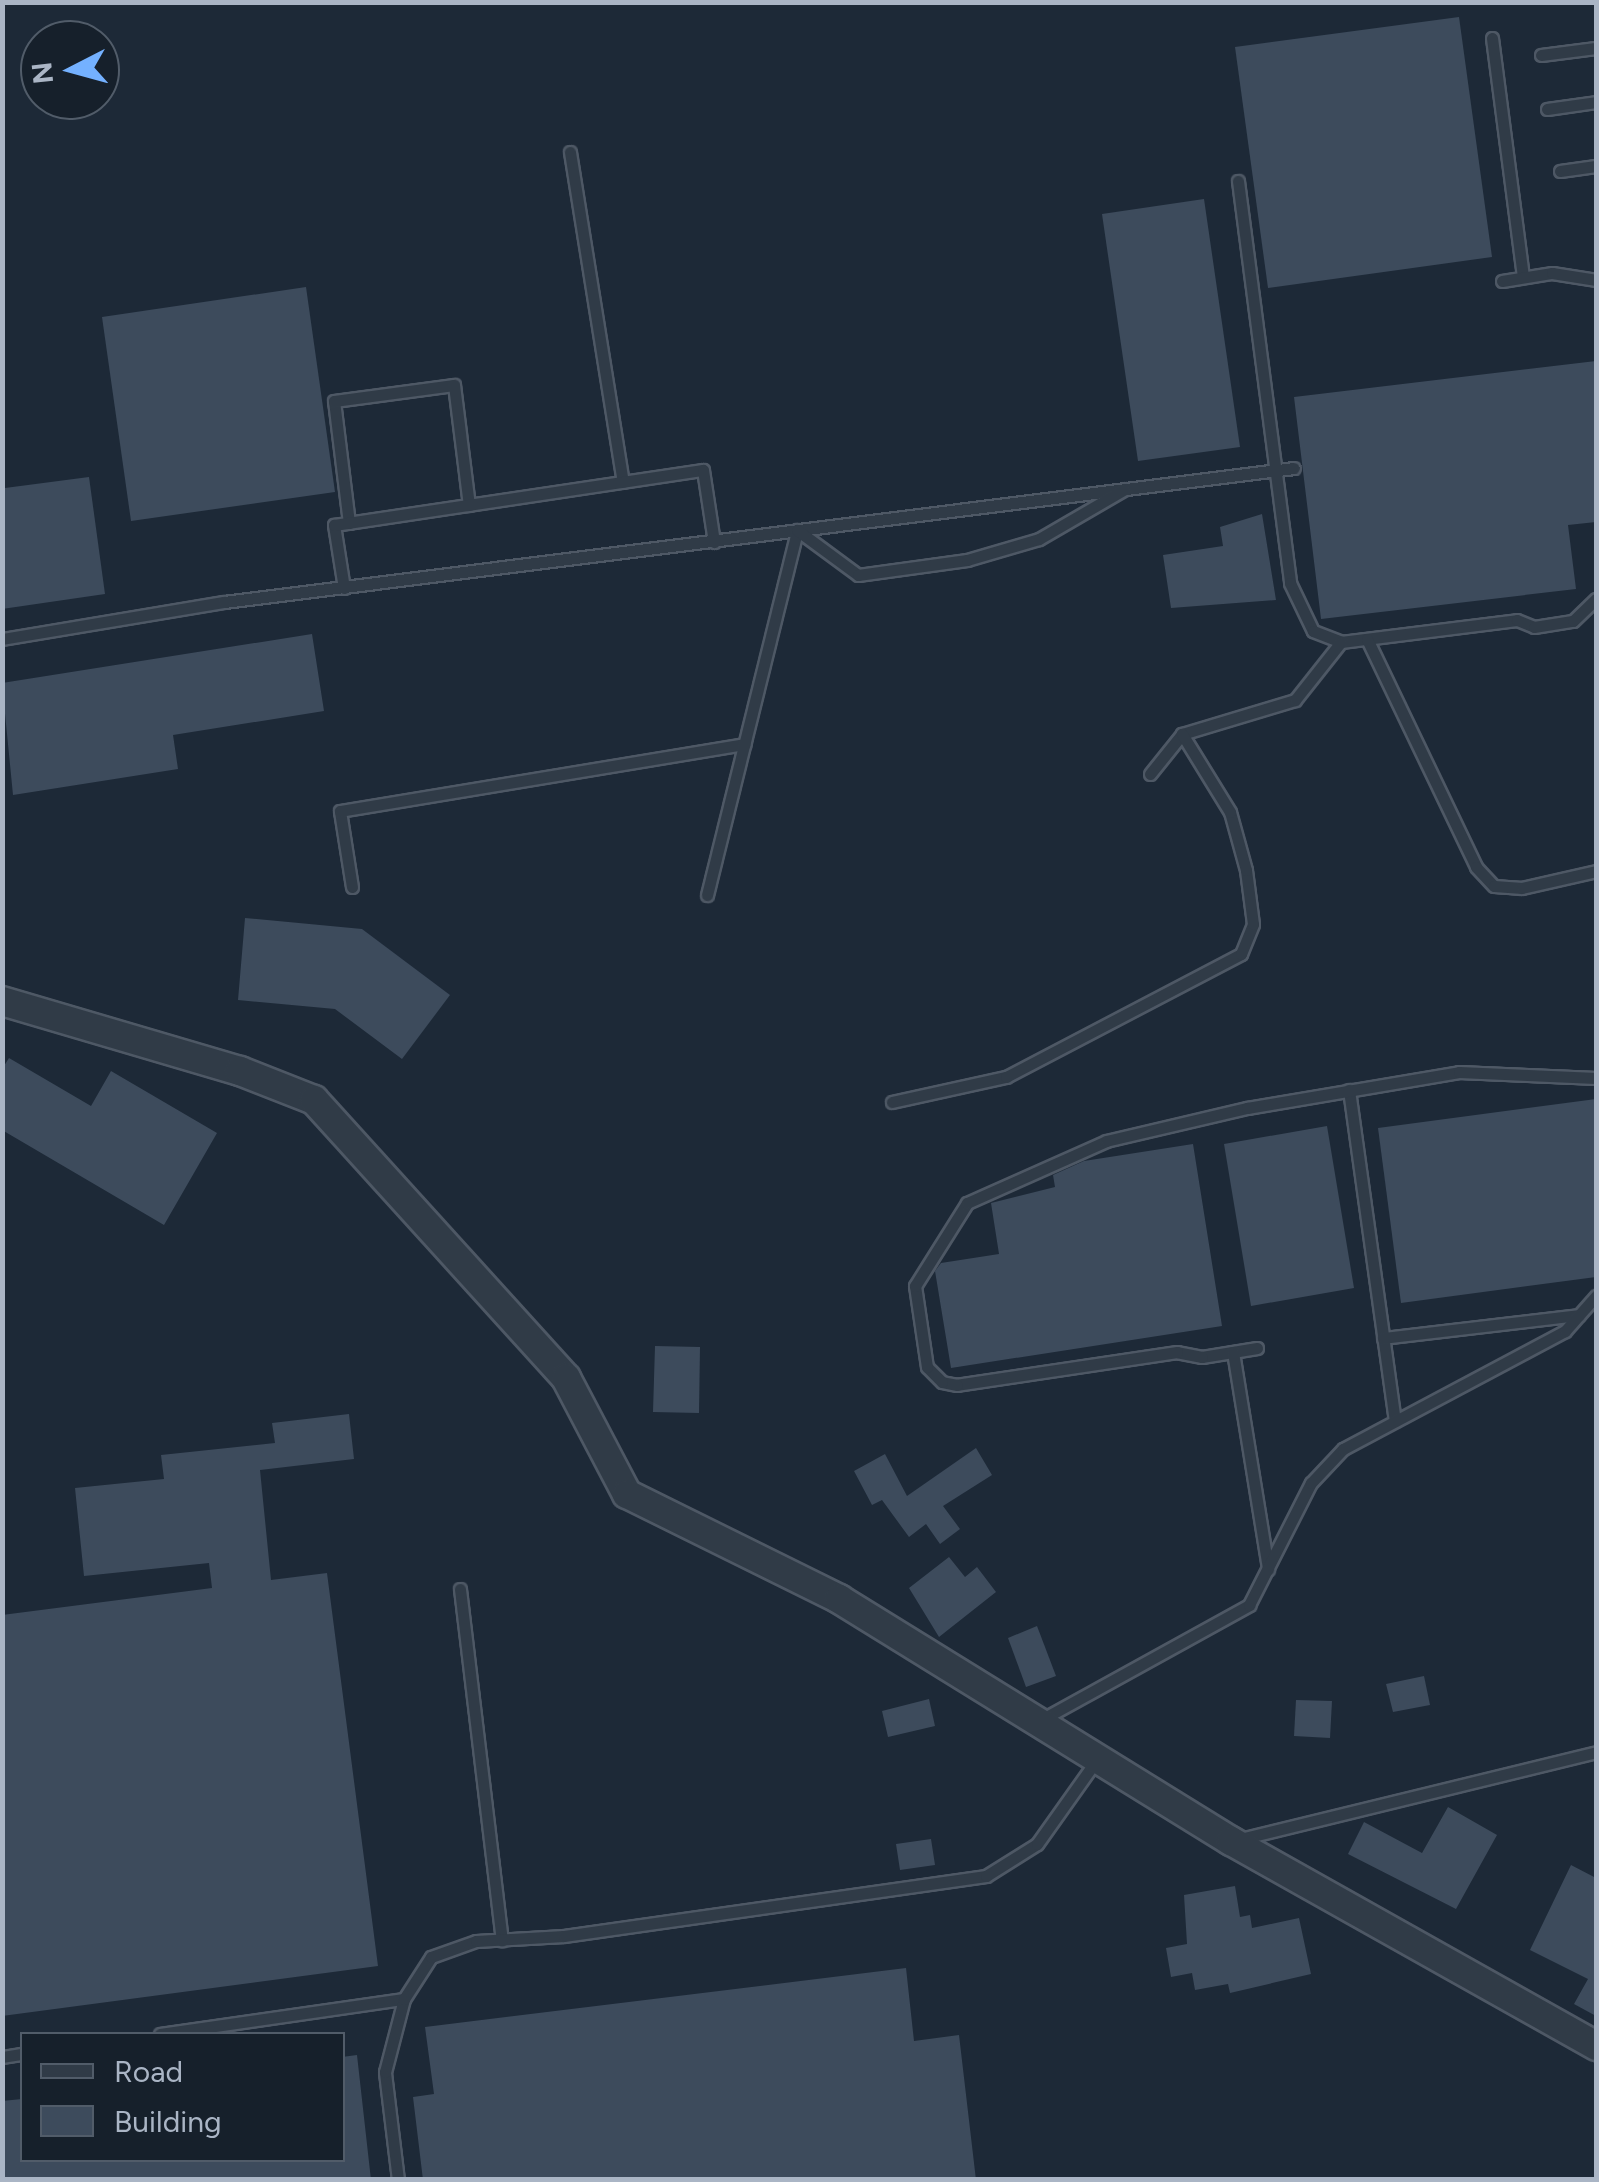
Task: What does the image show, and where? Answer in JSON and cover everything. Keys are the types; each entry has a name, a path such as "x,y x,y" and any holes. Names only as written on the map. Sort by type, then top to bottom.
{"street":[{"path":"2,1001 240,1071 314,1100 566,1378 628,1494 838,1599 1041,1720 1230,1841 1596,2046"}],"lane":[{"path":"1492,38 1523,277"},
{"path":"1541,55 1596,48"},
{"path":"1546,109 1596,102"},
{"path":"570,152 623,482"},
{"path":"1560,171 1596,166"},
{"path":"1238,181 1274,470 1295,603 1313,631 1341,642 1517,620 1534,627 1573,621 1596,599"},
{"path":"1502,281 1552,272 1596,280"},
{"path":"349,523 334,400 454,385 469,505"},
{"path":"2,639 344,588 1294,468"},
{"path":"344,588 334,525 704,470 714,542"},
{"path":"797,530 858,575 966,560 1039,539 1129,486"},
{"path":"707,894 797,530"},
{"path":"1367,639 1476,867 1494,886 1522,888 1596,871"},
{"path":"1150,774 1182,734 1294,700 1341,642"},
{"path":"892,1102 1006,1077 1240,954 1253,924 1246,870 1230,812 1182,734"},
{"path":"352,887 340,812 744,744"},
{"path":"1257,1348 1177,1352 942,1382 927,1367 914,1286 967,1204 1055,1158 1247,1108 1459,1072 1596,1078"},
{"path":"1350,1090 1394,1421"},
{"path":"1041,1720 1249,1605 1310,1483 1343,1449 1566,1331 1596,1296"},
{"path":"1383,1338 1580,1315"},
{"path":"1233,1352 1268,1569"},
{"path":"460,1589 502,1940"},
{"path":"1230,1841 1596,1752"},
{"path":"398,2180 385,2072 404,1999 431,1957 502,1940 986,1876 1037,1844 1098,1757"},
{"path":"174,2032 404,1999"}],"building":[{"path":"1459,17 1492,257 1268,288 1235,47"},
{"path":"1204,199 1240,447 1138,461 1102,214"},
{"path":"306,287 335,492 131,521 102,317"},
{"path":"1596,361 1596,522 1568,525 1576,589 1321,619 1294,397"},
{"path":"89,477 105,594 2,609 5,488"},
{"path":"1262,514 1276,600 1171,608 1163,555 1223,546 1220,527"},
{"path":"312,634 324,711 173,735 178,769 13,795 2,683"},
{"path":"245,918 362,929 450,995 402,1059 335,1009 238,1000"},
{"path":"9,1058 91,1106 111,1071 217,1133 164,1225 2,1130 2,1069"},
{"path":"1596,1099 1596,1277 1401,1303 1378,1128"},
{"path":"1327,1126 1354,1288 1251,1306 1224,1144"},
{"path":"1193,1144 1222,1326 951,1368 935,1271 941,1263 999,1254 991,1203 1055,1187 1053,1175 1084,1161"},
{"path":"655,1346 700,1347 699,1413 653,1412"},
{"path":"349,1414 354,1459 260,1470 271,1580 327,1573 378,1966 2,2016 2,1615 212,1588 209,1563 84,1576 75,1488 164,1479 161,1455 275,1443 272,1423"},
{"path":"976,1448 992,1475 943,1506 960,1529 940,1544 926,1524 909,1537 882,1500 872,1505 854,1471 885,1454 907,1496"},
{"path":"949,1557 965,1577 977,1567 996,1592 939,1637 909,1588"},
{"path":"1037,1626 1056,1676 1026,1687 1008,1638"},
{"path":"1424,1676 1430,1705 1393,1712 1386,1684"},
{"path":"929,1699 935,1726 888,1737 882,1711"},
{"path":"1296,1700 1332,1701 1330,1738 1294,1736"},
{"path":"1448,1807 1497,1835 1456,1909 1348,1854 1364,1822 1422,1853"},
{"path":"931,1839 935,1865 900,1870 896,1844"},
{"path":"1571,1865 1596,1878 1596,2016 1574,2004 1588,1979 1530,1950"},
{"path":"1235,1886 1240,1917 1250,1915 1252,1928 1299,1918 1311,1974 1230,1993 1228,1984 1195,1990 1192,1973 1171,1977 1166,1948 1187,1944 1184,1895"},
{"path":"906,1968 914,2041 959,2035 976,2180 423,2180 413,2097 434,2094 425,2027"},
{"path":"357,2055 371,2180 2,2180 2,2101 20,2099 20,2162 345,2162 345,2057"}]}
